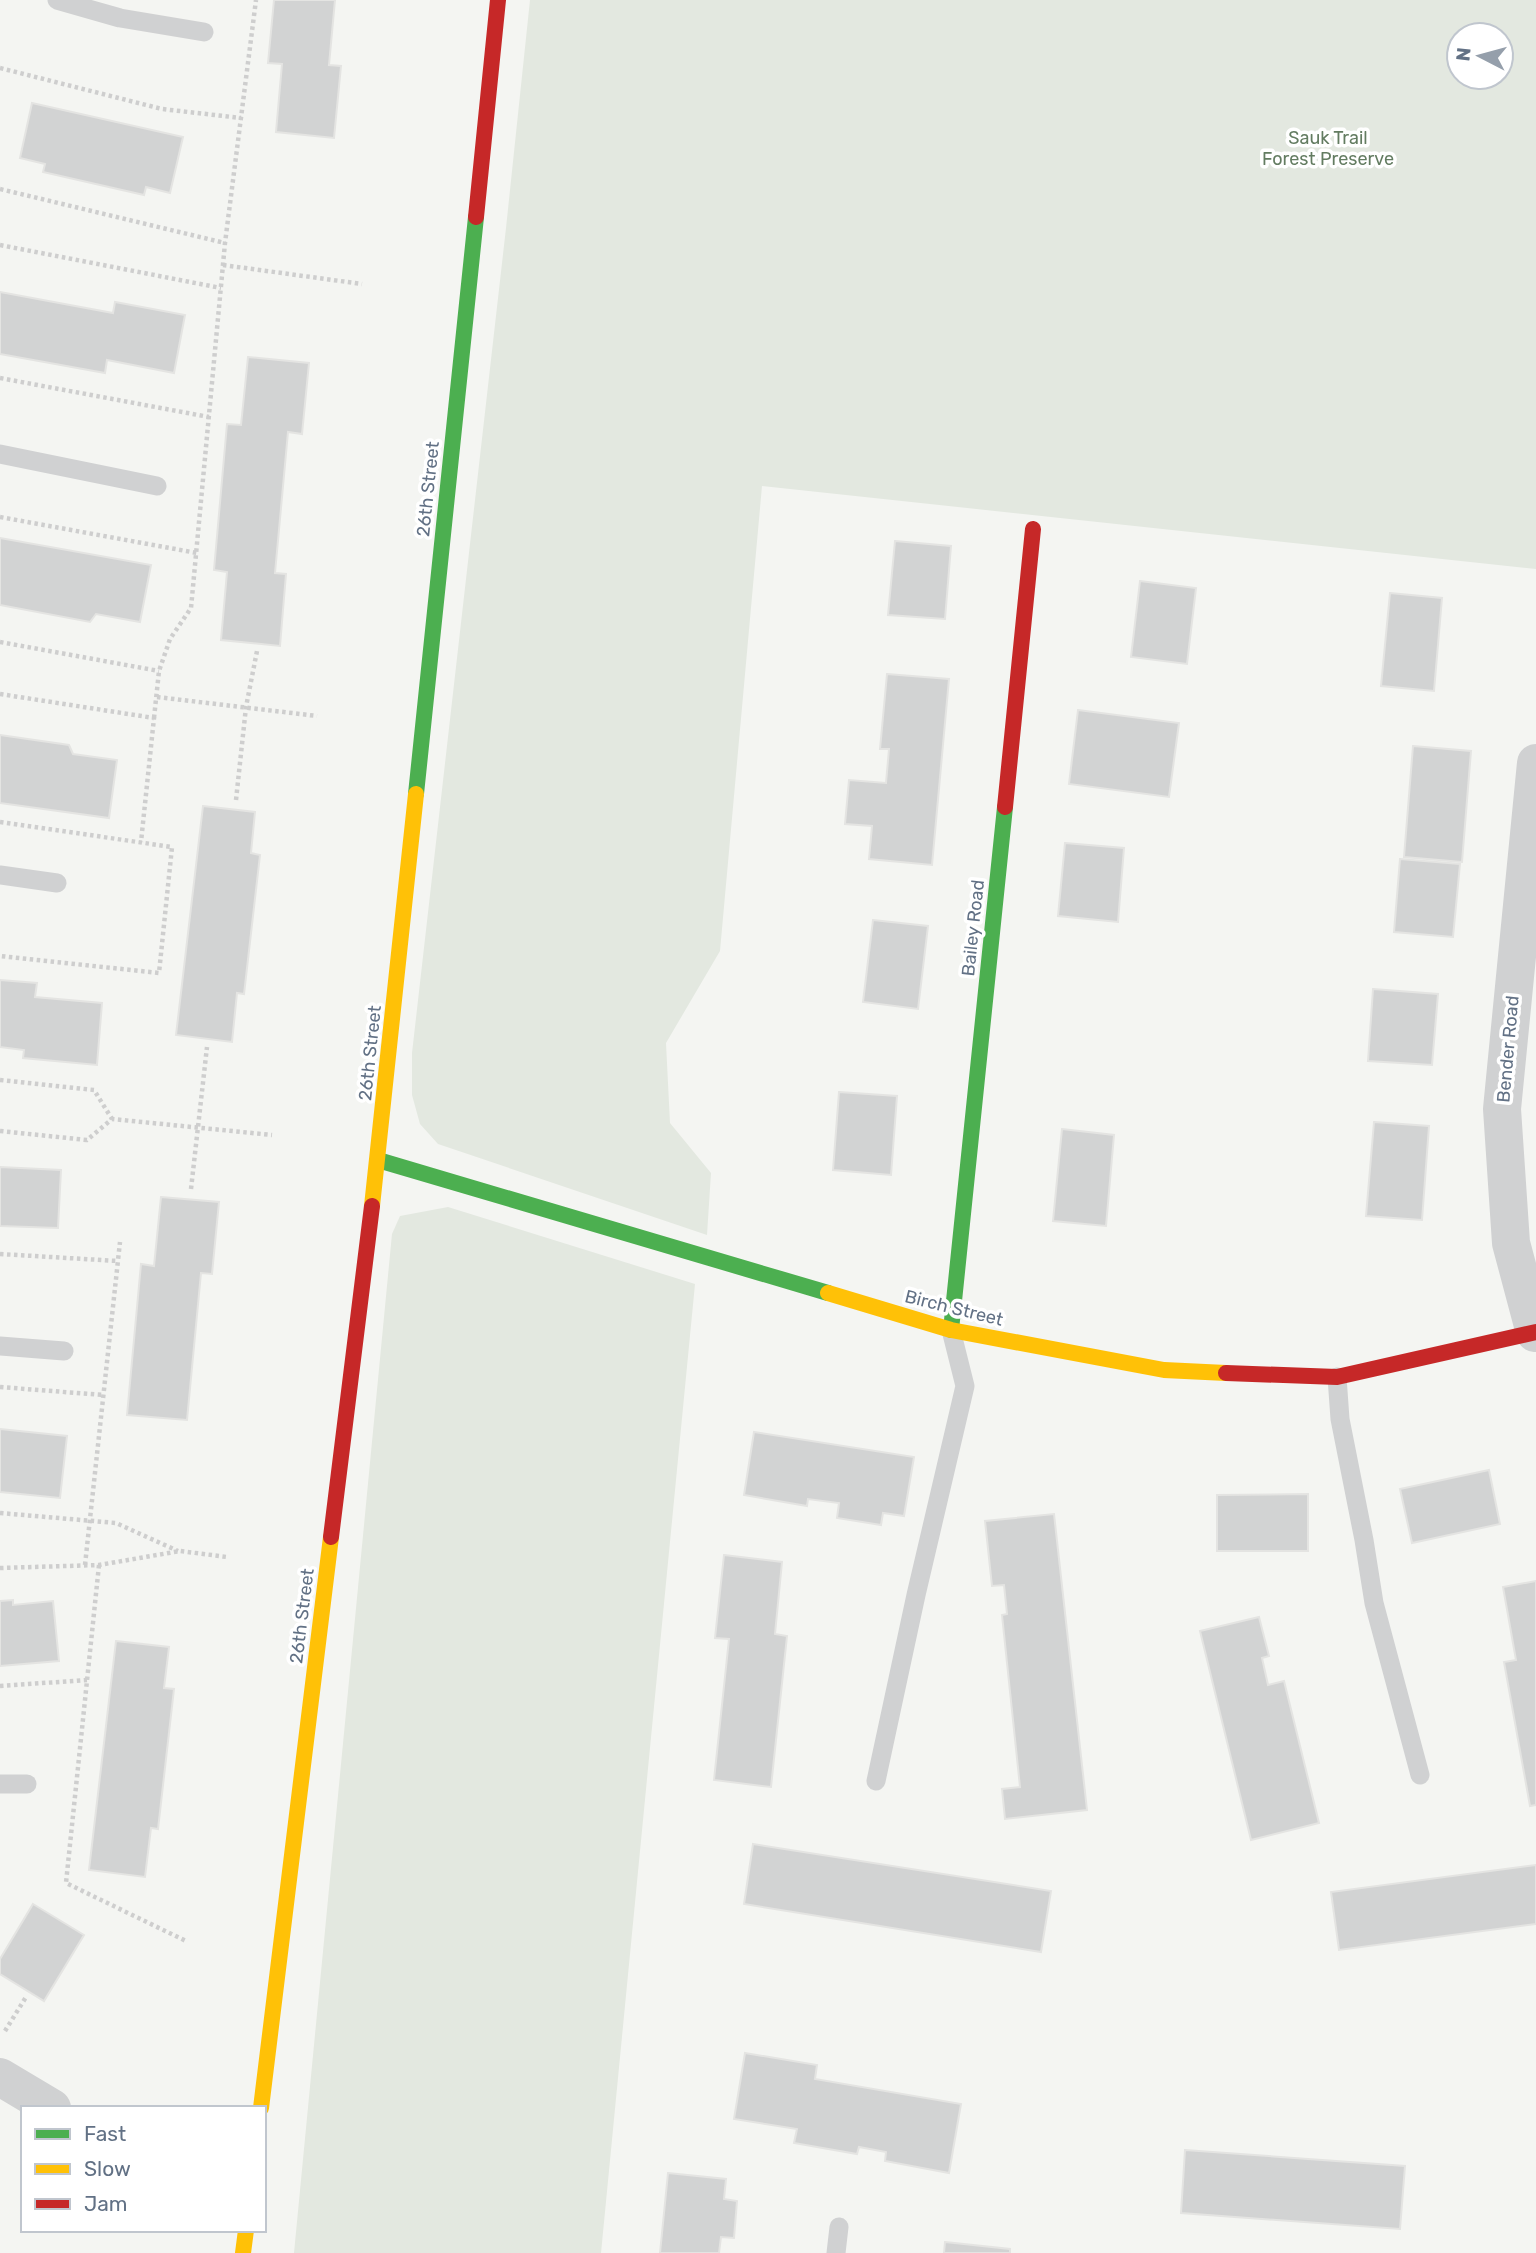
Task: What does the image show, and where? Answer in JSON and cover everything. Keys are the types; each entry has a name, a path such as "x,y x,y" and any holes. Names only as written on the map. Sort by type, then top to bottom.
{"street":[{"name":"26th Street","path":"261,2106 378,1160 498,0"},
{"name":"Bailey Road","path":"951,1331 1034,529"},
{"name":"Bender Road","path":"1535,1332 1511,1243 1502,1109 1536,763"},
{"name":"Birch Street","path":"378,1160 951,1331 1164,1370 1337,1377 1535,1332"},
{"path":"0,2077 49,2106"},
{"path":"243,2253 246,2232"}],"lane":[{"path":"57,0 120,18 204,32"},
{"path":"0,454 157,486"},
{"path":"0,875 57,883"},
{"path":"876,1782 965,1386 951,1331"},
{"path":"0,1346 64,1351"},
{"path":"1337,1377 1340,1419 1374,1603 1420,1775"},
{"path":"0,1784 27,1784"},
{"path":"836,2253 839,2227"}],"path":[{"path":"141,842 159,671 170,639 191,608 225,243 256,0"},
{"path":"0,68 162,109 241,118"},
{"path":"0,189 225,243"},
{"path":"0,244 221,288"},
{"path":"223,265 362,284"},
{"path":"0,378 209,417"},
{"path":"0,517 197,553"},
{"path":"0,642 159,671"},
{"path":"236,800 246,707 257,651"},
{"path":"0,694 155,718"},
{"path":"157,697 317,716"},
{"path":"0,822 172,847 159,973 0,956"},
{"path":"191,1189 207,1047"},
{"path":"0,1080 94,1090 112,1119"},
{"path":"0,1131 87,1140 112,1119 272,1135"},
{"path":"85,1565 120,1242"},
{"path":"0,1254 118,1261"},
{"path":"0,1387 103,1395"},
{"path":"0,1513 116,1523 180,1551 227,1557"},
{"path":"0,1567 99,1565 180,1551"},
{"path":"99,1565 66,1883 186,1941"},
{"path":"0,1686 87,1680"},
{"path":"5,2031 26,1997"}],"green space":[{"name":"Sauk Trail Forest Preserve","path":"530,0 1536,0 1536,569 762,486 720,951 666,1043 670,1123 711,1173 707,1235 438,1144 420,1124 412,1095 412,1053"},
{"path":"448,1207 695,1284 601,2253 294,2253 392,1234 400,1216"}],"building":[{"path":"274,0 335,0 329,65 341,66 334,138 276,132 282,64 268,63"},
{"path":"32,103 183,137 170,193 146,187 144,195 43,172 45,164 20,158"},
{"path":"0,292 113,313 115,302 185,315 174,373 107,360 105,373 0,354"},
{"path":"248,357 309,363 302,434 288,432 275,573 286,574 280,646 221,640 227,572 214,570 227,424 241,425"},
{"path":"0,538 151,565 140,622 96,614 90,622 0,605"},
{"path":"895,541 951,546 945,619 888,615"},
{"path":"1140,581 1196,588 1187,664 1131,657"},
{"path":"1390,593 1442,598 1434,691 1381,686"},
{"path":"887,674 949,679 932,865 869,859 872,826 845,824 849,780 886,783 889,749 880,749"},
{"path":"1078,710 1179,723 1169,797 1069,784"},
{"path":"0,735 69,745 73,754 117,760 109,818 0,803"},
{"path":"1413,746 1471,751 1462,862 1404,857"},
{"path":"203,806 255,812 251,853 260,855 244,994 237,993 232,1042 176,1035"},
{"path":"1065,843 1124,848 1118,922 1058,916"},
{"path":"1400,859 1460,864 1453,937 1394,932"},
{"path":"873,920 928,926 918,1009 863,1002"},
{"path":"0,980 37,983 35,997 102,1003 97,1065 23,1058 24,1050 0,1047"},
{"path":"1373,989 1438,994 1432,1065 1368,1061"},
{"path":"839,1092 897,1096 891,1175 833,1170"},
{"path":"1374,1122 1429,1126 1422,1220 1366,1216"},
{"path":"1062,1129 1114,1135 1106,1226 1053,1221"},
{"path":"0,1167 61,1170 58,1228 0,1226"},
{"path":"161,1197 219,1202 212,1274 201,1273 187,1420 127,1415 141,1264 154,1266"},
{"path":"0,1429 67,1436 60,1498 0,1492"},
{"path":"754,1432 914,1457 904,1516 883,1513 881,1525 837,1518 839,1503 808,1499 807,1506 744,1495"},
{"path":"1489,1470 1500,1524 1412,1543 1400,1489"},
{"path":"1308,1494 1308,1551 1217,1551 1217,1495"},
{"path":"1054,1514 1087,1810 1005,1819 1002,1789 1020,1787 1002,1615 1007,1614 1004,1585 992,1586 985,1521"},
{"path":"724,1555 782,1562 775,1634 787,1636 771,1787 714,1780 729,1639 715,1638"},
{"path":"1536,1581 1536,1805 1530,1806 1504,1662 1516,1660 1503,1587"},
{"path":"13,1600 13,1605 53,1601 59,1661 0,1666 0,1601"},
{"path":"1259,1617 1269,1656 1262,1658 1268,1685 1284,1681 1319,1823 1251,1840 1200,1631"},
{"path":"116,1641 169,1647 164,1688 174,1689 158,1829 151,1828 145,1877 89,1870"},
{"path":"753,1844 1051,1891 1041,1952 744,1904"},
{"path":"1536,1865 1536,1924 1339,1950 1331,1892"},
{"path":"33,1904 84,1935 44,2001 0,1974 0,1959"},
{"path":"745,2053 817,2065 815,2079 961,2104 949,2173 885,2161 886,2152 859,2147 857,2154 794,2143 797,2129 734,2119"},
{"path":"1185,2150 1405,2166 1400,2229 1181,2213"},
{"path":"668,2173 726,2179 724,2199 737,2201 734,2238 721,2237 719,2253 660,2253"},
{"path":"945,2242 1010,2249 1010,2253 944,2253"}],"traffic: fast":[{"path":"416,794 476,217"},
{"path":"951,1330 1005,807"},
{"path":"378,1160 828,1293"}],"traffic: slow":[{"path":"372,1206 416,794"},
{"path":"828,1293 951,1330 1164,1370 1226,1373"},
{"path":"261,2106 331,1537"},
{"path":"243,2253 246,2232"}],"traffic: jam":[{"path":"476,217 498,0"},
{"path":"1005,807 1033,529"},
{"path":"331,1537 372,1206"},
{"path":"1226,1373 1337,1377 1536,1332"}]}
